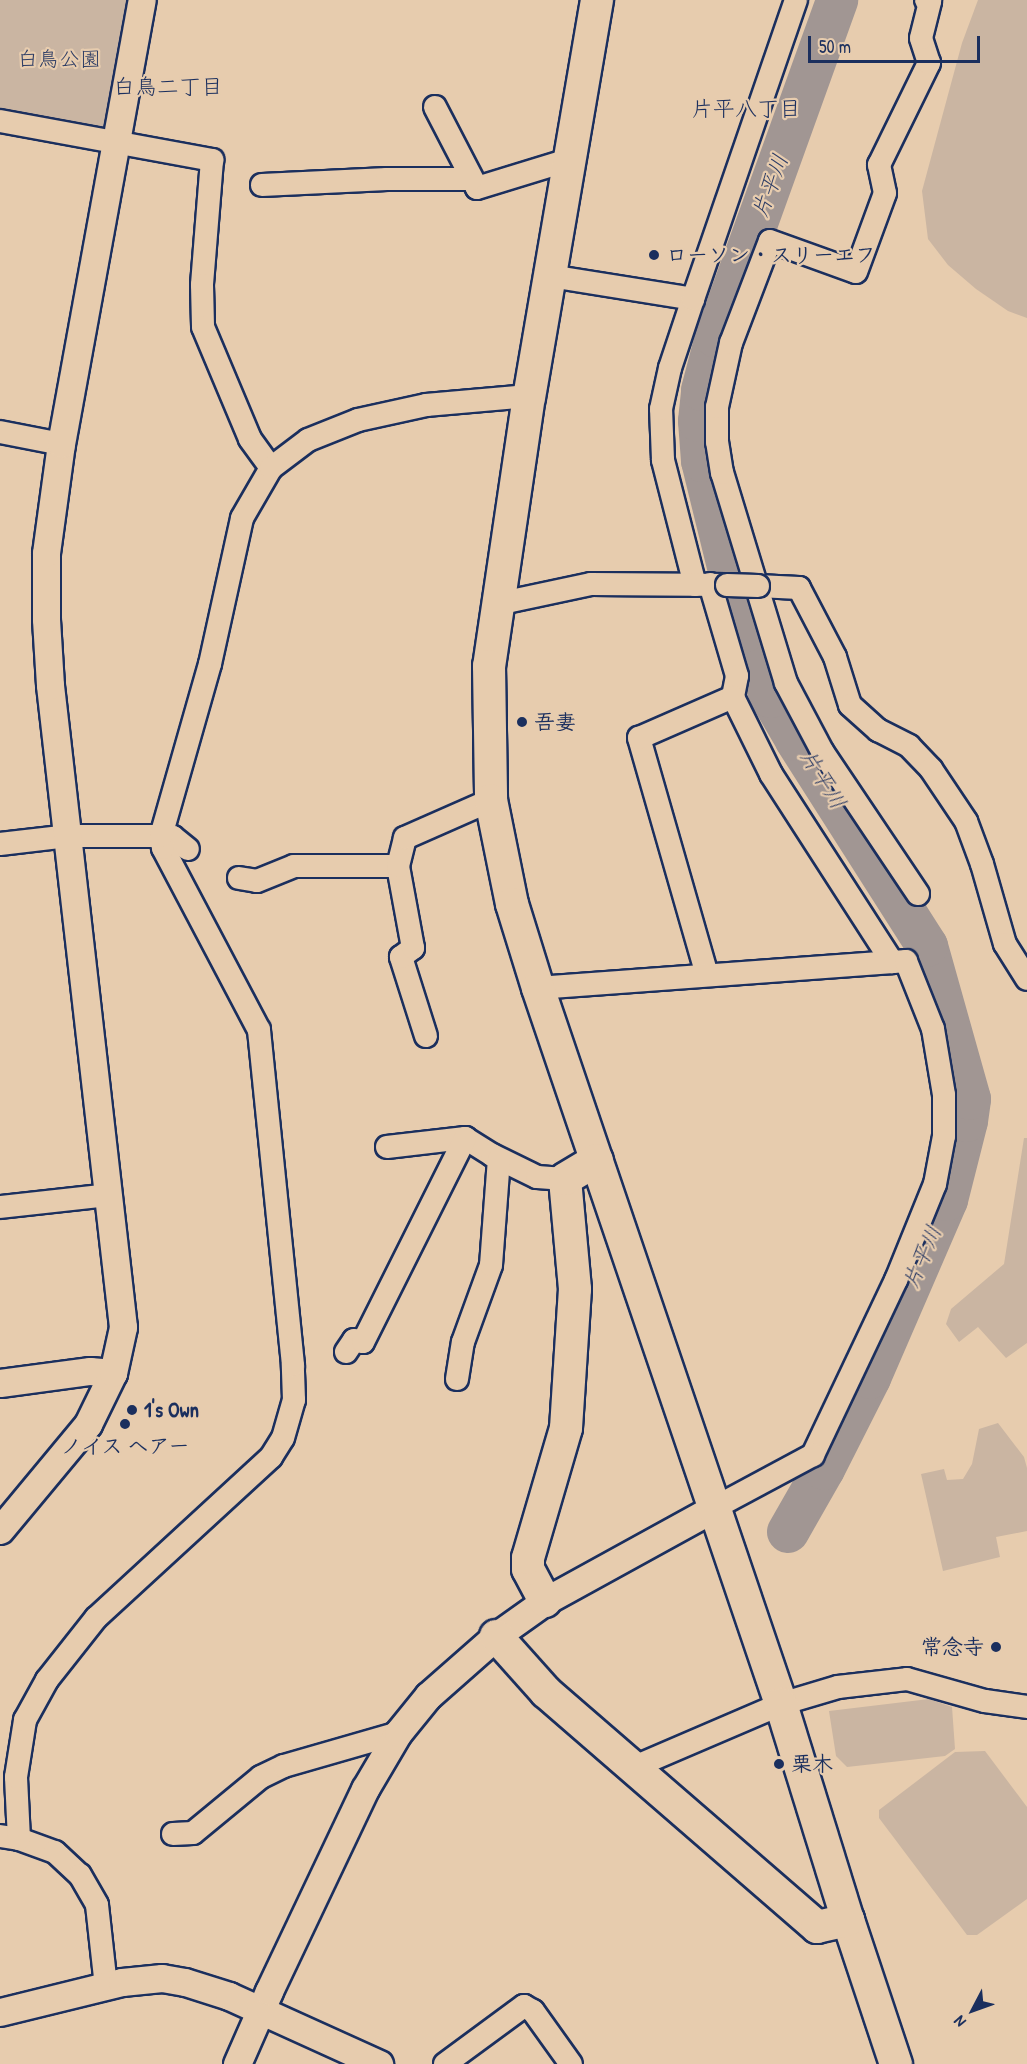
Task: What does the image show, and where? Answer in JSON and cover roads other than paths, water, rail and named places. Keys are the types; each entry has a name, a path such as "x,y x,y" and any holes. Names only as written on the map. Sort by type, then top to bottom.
{"main road":[{"path":"597,0 529,396 497,604 489,666 491,800 512,903 538,988 781,1704 848,1920 896,2064"},
{"path":"545,1601 528,1569 528,1558 566,1428 575,1289 565,1179 597,1160"},
{"path":"496,1636 546,1692 818,1927 848,1920"}],"street":[{"path":"0,1530 88,1424 113,1373 123,1326 50,685 46,619 46,553 61,444 118,142 142,0"},
{"path":"796,0 670,368 661,409 663,460 710,585 737,676 733,697 771,774 892,962"},
{"path":"918,894 822,750 786,682 722,473 717,442 717,407 731,343 770,241 856,272 885,193 879,165 929,63 921,38 930,2 926,0"},
{"path":"435,107 477,189 571,159"},
{"path":"0,121 212,160 202,285 203,327 250,439 271,468"},
{"path":"262,185 387,179 471,179"},
{"path":"550,276 693,299"},
{"path":"106,1986 97,1905 80,1875 55,1852 10,1837 25,1720 47,1680 96,1618 271,1457 283,1438 294,1401 293,1365 259,1030 164,848 161,836 210,664 242,518 271,468 308,440 358,420 437,403 529,396"},
{"path":"0,432 61,444"},
{"path":"497,604 591,584 799,588 835,657 850,705 878,730 909,746 931,769 966,821 982,864 1005,944 1027,979"},
{"path":"707,975 639,738 733,697"},
{"path":"426,1036 400,957 413,948 398,866 405,838 491,800"},
{"path":"0,844 68,837 161,836 173,837 188,849"},
{"path":"239,878 257,881 294,866 398,866"},
{"path":"237,2064 346,1828 398,1733 428,1696 496,1636 545,1601 813,1455 896,1280 935,1184 944,1136 944,1095 933,1029 906,961 538,988"},
{"path":"346,1352 354,1340 363,1342 465,1138"},
{"path":"387,1147 465,1138 499,1159 537,1177 565,1179"},
{"path":"457,1380 463,1342 491,1265 499,1159"},
{"path":"0,1207 108,1195"},
{"path":"0,1383 90,1371 113,1373"},
{"path":"632,1768 781,1704 838,1687 907,1680 985,1701 1027,1707"},
{"path":"172,1834 193,1833 261,1777 284,1766 398,1733"},
{"path":"0,2012 106,1986 162,1978 185,1982 230,1996 379,2064"},
{"path":"445,2064 524,2006 533,2011 571,2064"}],"waterway":[{"name":"片平川","path":"788,1532 824,1469 870,1378 947,1200 967,1121 970,1099 927,946 771,697 744,632 702,461 699,421 702,390 716,337 837,0"}],"place":[{"name":"ローソン・スリーエフ","path":"654,255"},
{"name":"吾妻","path":"522,722"},
{"name":"1's Own","path":"132,1410"},
{"name":"ノイス ヘアー","path":"125,1424"},
{"name":"常念寺","path":"996,1647"},
{"name":"栗木","path":"779,1764"}],"district":[{"name":"白鳥二丁目","path":"168,87"},
{"name":"片平八丁目","path":"746,109"}],"park label":[{"name":"白鳥公園","path":"59,59"}]}
